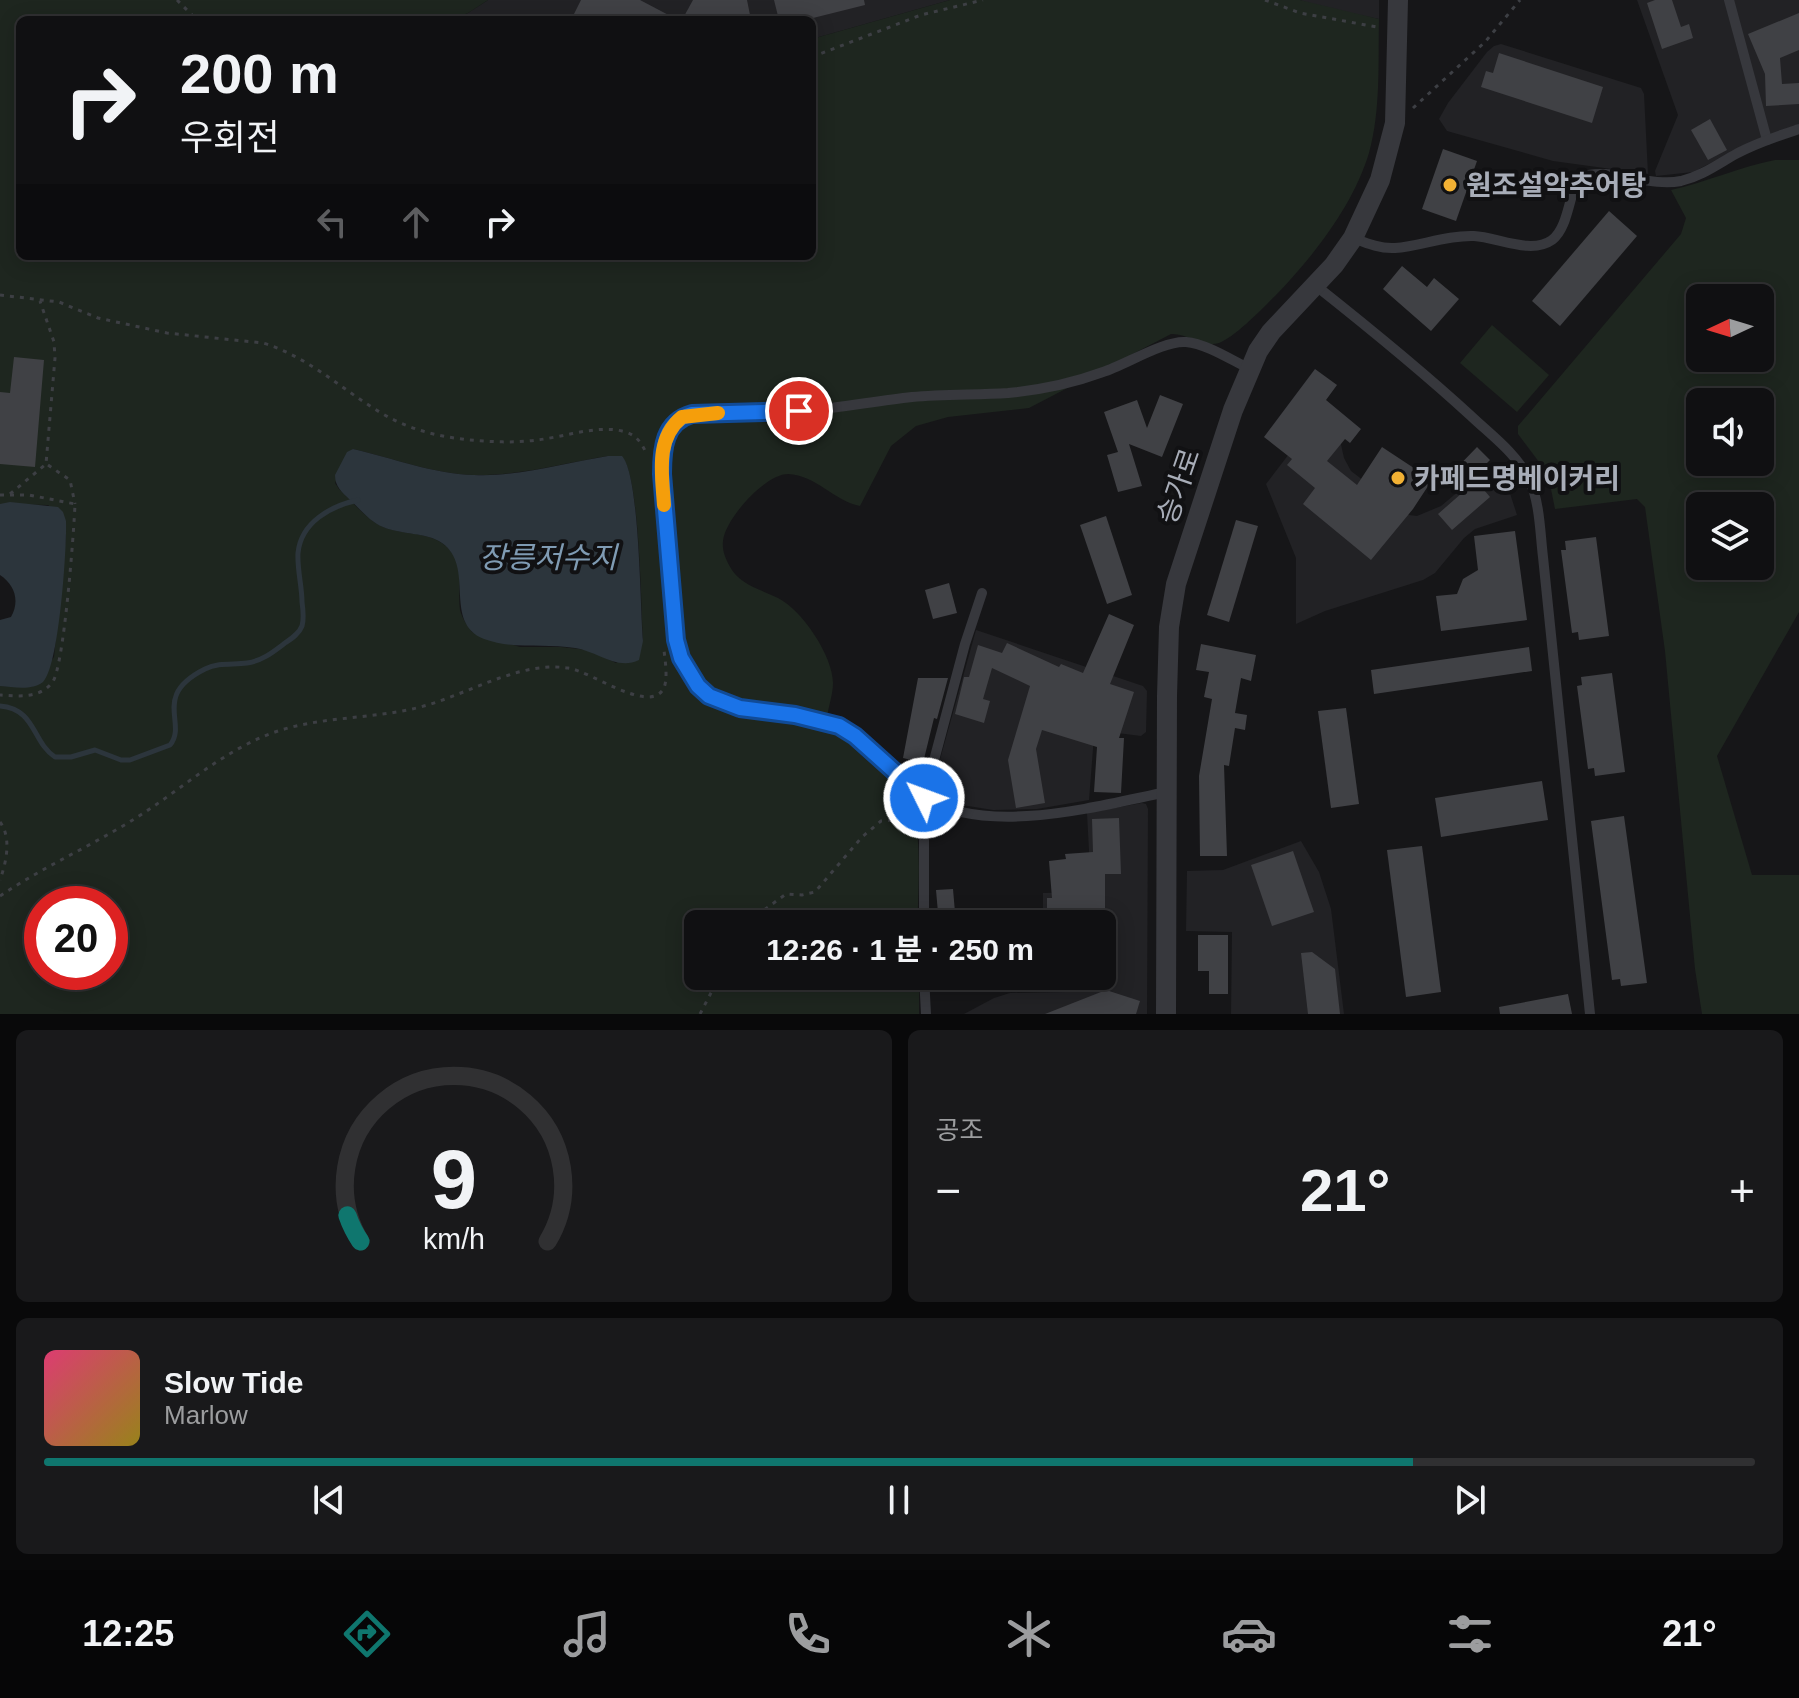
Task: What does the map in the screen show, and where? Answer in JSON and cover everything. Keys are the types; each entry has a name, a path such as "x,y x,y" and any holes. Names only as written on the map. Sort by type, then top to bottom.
{"street":[{"name":"승가로","path":"1166,1014 1168,655 1176,584 1228,424 1250,369 1271,332 1353,238 1380,180 1395,123 1398,0"}],"lane":[{"path":"1729,0 1767,140"},
{"path":"1353,238 1373,246 1395,248 1453,236 1541,245 1556,236 1578,178 1596,174 1655,183 1678,181 1702,174 1767,140 1799,129"},
{"path":"1315,285 1378,335 1488,432 1510,453 1530,481 1536,499 1542,546 1590,1014"},
{"path":"1167,792 1069,810 1013,816 966,813 924,798 862,741 839,726 819,719 740,708 723,703 698,686 688,672 676,640 662,474 664,443 682,417 704,412 787,412 908,397 1033,390 1100,373 1177,342 1195,344 1250,369"},
{"path":"924,910 924,798 965,644 982,593"},
{"path":"925,990 926,1014"}],"path":[{"path":"177,0 193,16"},
{"path":"816,55 921,15 983,0"},
{"path":"1265,0 1300,13 1379,27"},
{"path":"1395,123 1461,66 1520,0"},
{"path":"0,295 59,302 98,318 138,328 243,340 276,347 305,361 385,415 438,435 533,441 599,430 625,431 642,443 648,462"},
{"path":"10,494 46,464 55,358 54,342 39,300"},
{"path":"0,695 37,695 55,680 61,653 75,504 70,480 46,464"},
{"path":"0,495 75,504"},
{"path":"0,896 41,868 130,822 184,783 261,738 294,728 420,707 536,668 583,671 634,695 653,698 662,692 665,685 663,639"},
{"path":"764,910 786,894 815,892 862,837 881,821 896,820 924,798"},
{"path":"0,822 5,828 7,842 0,880"},
{"path":"700,1014 712,990"}],"shaded area":[{"path":"0,0 488,0 460,16 16,16 16,260 816,260 816,38 950,0 1300,0 1379,19 1375,120 1362,173 1342,211 1317,248 1275,296 1233,335 1213,344 1171,334 1029,408 948,417 916,426 891,446 860,506 798,475 779,476 768,481 748,499 725,532 723,550 733,572 744,582 787,604 806,623 822,647 833,683 827,719 879,761 905,790 918,836 918,910 684,910 684,990 919,990 919,1014 0,1014 0,686 32,687 54,657 66,521 48,505 0,504","holes":["353,449 459,474 491,475 608,456 622,457 633,489 636,515 643,641 616,663 588,650 520,647 472,632 460,610 459,571 450,550 435,539 375,523 335,483"]},
{"path":"488,0 950,0 816,38 816,16 460,16"},
{"path":"1300,0 1379,0 1379,19 1316,6"},
{"path":"1637,0 1799,0 1799,124 1758,139 1693,172 1656,176 1655,171 1678,115"},
{"path":"1501,44 1641,88 1644,94 1648,174 1553,161 1447,131 1439,119 1448,103 1487,52"},
{"path":"1775,160 1799,160 1799,612 1717,756 1752,875 1799,875 1799,1014 1702,1014 1695,969 1665,651 1645,507 1637,499 1555,509 1548,474 1518,434 1518,426 1681,234 1686,218 1671,190"},
{"path":"1492,325 1549,375 1517,412 1460,363"},
{"path":"1315,420 1340,440 1351,471 1409,515 1417,516 1441,506 1491,464 1507,484 1517,515 1475,529 1435,573 1423,580 1325,611 1296,624 1296,558 1266,484"},
{"path":"976,630 1143,686 1147,691 1146,732 1141,736 1102,731 1094,736 1089,800 1037,809 993,810 956,804 935,795 934,781"},
{"path":"1142,803 1148,809 1147,1014 964,1014 1010,993 1116,990 1116,910 1043,910 1043,893 1088,892 1091,888 1087,813"},
{"path":"1301,841 1319,872 1331,909 1344,1014 1231,1014 1232,932 1186,931 1187,871 1223,870"}],"water":[{"name":"장릉저수지","path":"353,449 428,469 474,475 525,472 622,456 628,468 636,514 643,641 639,660 615,662 575,648 495,642 472,631 464,620 457,566 452,553 436,539 378,525 336,483 335,475 347,452"},
{"path":"10,502 58,507 66,521 58,632 49,672 39,685 16,688 0,686 0,620 11,617 15,605 12,588 0,575 0,504"}],"building":[{"path":"581,0 640,0 670,16 573,16"},
{"path":"693,0 747,0 750,16 684,16"},
{"path":"774,0 864,0 865,5 816,17 778,16"},
{"path":"1672,0 1681,27 1689,24 1693,38 1662,49 1647,3"},
{"path":"1799,13 1799,50 1780,58 1782,84 1799,83 1799,104 1766,106 1765,74 1748,34"},
{"path":"1499,53 1603,87 1592,123 1481,87 1486,71 1493,73"},
{"path":"1710,119 1727,150 1708,160 1691,130"},
{"name":"원조설악추어탕","path":"1443,149 1477,161 1456,221 1422,209"},
{"path":"1609,211 1637,236 1560,326 1532,301"},
{"path":"1402,266 1427,287 1434,278 1459,299 1431,331 1383,289"},
{"path":"14,357 44,360 35,467 0,464 0,392 10,393"},
{"path":"1315,369 1337,385 1326,400 1361,429 1350,443 1345,439 1327,461 1357,485 1382,447 1432,480 1413,509 1371,560 1303,504 1315,488 1287,465 1292,459 1264,437"},
{"path":"1160,395 1183,404 1162,457 1129,444 1142,486 1118,492 1107,455 1118,452 1104,412 1137,400 1147,428"},
{"path":"1477,447 1490,460 1473,477 1490,497 1452,530 1438,514 1462,493 1447,478"},
{"path":"1106,516 1132,595 1107,604 1080,525"},
{"path":"1236,520 1258,526 1229,622 1207,615"},
{"path":"1515,531 1527,620 1441,631 1436,596 1457,594 1463,579 1478,570 1474,536"},
{"path":"1596,537 1609,636 1579,640 1578,632 1572,633 1561,550 1566,550 1565,541"},
{"path":"949,583 957,613 933,619 925,590"},
{"path":"1109,614 1134,625 1110,684 1134,692 1119,738 1124,738 1121,793 1094,792 1097,747 1042,730 1036,749 1045,803 1016,808 1008,760 1030,686 992,668 983,699 990,701 984,723 955,714 964,677 969,677 978,645 1002,653 1007,643 1059,667 1061,664 1083,673"},
{"path":"1201,644 1256,655 1251,681 1241,678 1235,713 1247,715 1245,730 1235,728 1229,766 1224,765 1227,856 1200,856 1199,776 1212,699 1204,697 1209,672 1196,670"},
{"path":"1529,647 1532,671 1374,694 1371,670"},
{"path":"1612,673 1625,772 1595,776 1594,768 1588,769 1577,686 1582,685 1581,677"},
{"path":"918,678 948,678 923,763 903,758"},
{"path":"1346,708 1359,804 1331,808 1318,711"},
{"path":"1542,781 1548,820 1441,837 1435,798"},
{"path":"1624,816 1647,983 1621,986 1620,979 1612,980 1591,821"},
{"path":"1119,818 1121,874 1105,874 1105,910 1047,910 1047,898 1052,898 1049,861 1066,859 1065,854 1093,852 1092,819"},
{"path":"1422,846 1441,992 1406,997 1387,850"},
{"path":"1293,851 1314,912 1272,926 1251,865"},
{"path":"953,889 955,910 938,910 936,890"},
{"path":"1198,935 1228,935 1228,994 1209,994 1209,971 1198,971"},
{"path":"1312,952 1335,969 1340,1014 1308,1014 1301,953"},
{"path":"1106,990 1140,1001 1136,1014 1045,1014"},
{"path":"1568,994 1572,1014 1500,1014 1499,1007"}],"waterway":[{"path":"0,706 21,713 55,757 71,757 95,750 121,760 130,760 170,745 175,728 175,699 179,689 189,679 210,667 258,660 299,631 303,617 298,559 300,542 319,517 338,506 358,500"}],"slow traffic":[{"path":"664,505 662,455 667,432 682,417 704,412 718,413"}],"place":[{"name":"원조설악추어탕","path":"1450,185"},
{"name":"카페드명베이커리","path":"1398,478"}],"route":[{"path":"799,411 704,412 682,417 667,432 662,474 671,599 681,658 698,686 723,703 819,719 839,726 868,747 924,798"}]}
